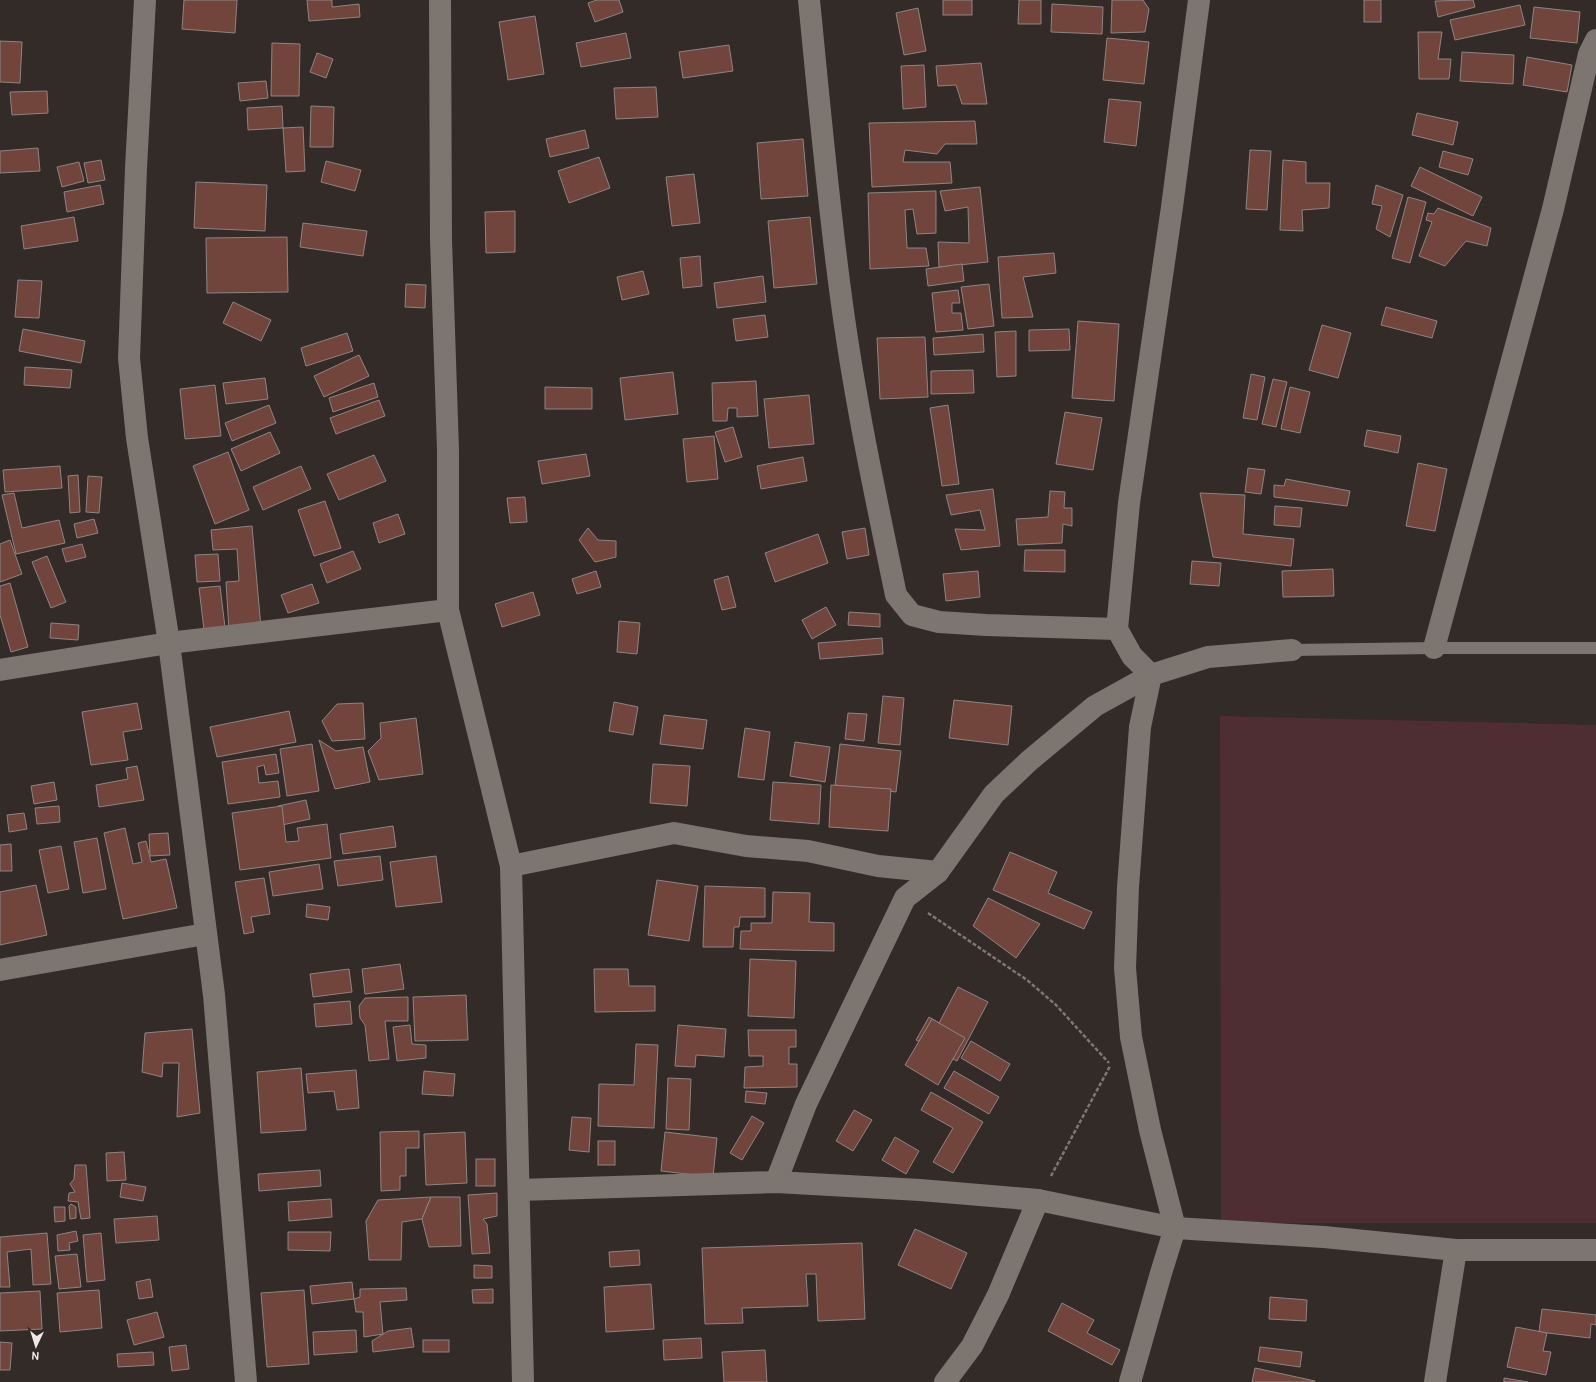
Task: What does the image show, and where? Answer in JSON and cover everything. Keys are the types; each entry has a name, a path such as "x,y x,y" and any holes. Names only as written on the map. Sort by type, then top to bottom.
{"street":[{"path":"145,0 136,168 129,358 137,438 169,643 214,995 246,1382"},
{"path":"440,0 441,240 448,450 448,610 512,866 523,1382"},
{"path":"810,0 827,181 842,304 858,406 896,595 912,615 939,622 1117,629"},
{"path":"1151,675 1132,656 1117,629 1129,503 1172,207 1199,0"},
{"path":"1434,648 1553,209 1589,54 1596,40"},
{"path":"0,670 169,643 448,610"},
{"path":"776,1182 806,1104 905,898 938,872 994,794 1029,761 1095,706 1151,675 1208,657 1292,650"},
{"path":"1130,1382 1175,1228 1150,1130 1131,1037 1125,968 1128,888 1140,727 1151,675"},
{"path":"512,866 674,833 746,846 808,851 878,866 938,872"},
{"path":"0,970 205,934"},
{"path":"519,1190 776,1182 920,1190 1038,1200 1175,1228 1324,1237 1456,1250 1596,1250"},
{"path":"945,1382 972,1346 998,1295 1038,1200"},
{"path":"1435,1382 1456,1250"}],"lane":[{"path":"1292,650 1596,648"}],"path":[{"path":"905,898 1027,980 1056,1005 1111,1065"},
{"path":"1038,1200 1111,1065 1131,1037"}],"shaded area":[{"path":"1220,716 1596,725 1596,1223 1221,1223"}],"building":[{"path":"184,0 237,0 235,33 182,29"},
{"path":"307,0 332,0 332,7 359,4 360,17 309,21"},
{"path":"597,0 619,0 623,12 595,22 588,3"},
{"path":"943,0 972,0 972,15 943,15"},
{"path":"1019,0 1041,0 1041,24 1018,24"},
{"path":"1112,0 1143,0 1149,9 1145,32 1111,33"},
{"path":"1364,0 1381,0 1381,22 1364,22"},
{"path":"1473,0 1475,7 1438,17 1435,1"},
{"path":"1052,4 1103,7 1102,34 1051,32"},
{"path":"1520,5 1525,25 1455,40 1450,20"},
{"path":"1534,7 1580,12 1577,43 1530,38"},
{"path":"918,8 926,51 904,55 896,13"},
{"path":"535,16 544,74 508,80 499,22"},
{"path":"1418,32 1442,32 1438,59 1451,59 1449,79 1419,79"},
{"path":"626,33 631,58 581,67 576,43"},
{"path":"1107,38 1149,42 1144,84 1103,80"},
{"path":"0,41 22,42 20,83 0,82"},
{"path":"272,43 300,44 299,96 271,96"},
{"path":"729,45 733,71 683,78 679,52"},
{"path":"1462,52 1514,55 1513,84 1460,81"},
{"path":"317,53 333,59 326,78 310,72"},
{"path":"1527,57 1572,65 1567,92 1523,85"},
{"path":"981,63 987,104 962,104 956,85 938,86 936,66"},
{"path":"924,65 926,107 903,109 901,66"},
{"path":"266,81 268,98 240,101 238,83"},
{"path":"656,87 658,117 616,119 614,88"},
{"path":"47,91 48,113 12,115 10,92"},
{"path":"1109,99 1141,102 1136,146 1104,142"},
{"path":"282,106 283,128 248,130 247,108"},
{"path":"311,106 334,107 333,147 310,147"},
{"path":"1417,113 1458,122 1453,145 1412,135"},
{"path":"975,121 977,144 945,144 937,154 905,150 903,162 950,162 952,183 872,187 869,123"},
{"path":"303,127 305,171 286,172 283,128"},
{"path":"585,130 589,148 550,157 546,139"},
{"path":"803,139 808,196 761,199 757,143"},
{"path":"38,148 40,171 0,173 0,151"},
{"path":"1250,150 1271,151 1267,210 1246,209"},
{"path":"1443,151 1473,159 1468,175 1439,167"},
{"path":"599,157 610,188 569,203 558,171"},
{"path":"101,160 105,180 88,183 84,163"},
{"path":"1283,160 1306,162 1306,183 1330,183 1329,208 1302,210 1303,231 1280,230"},
{"path":"326,161 361,170 355,191 321,182"},
{"path":"79,162 84,181 62,187 57,167"},
{"path":"1420,167 1482,197 1473,216 1411,186"},
{"path":"694,174 700,223 672,226 666,177"},
{"path":"196,182 267,185 265,231 194,228"},
{"path":"100,185 104,204 67,212 64,192"},
{"path":"1376,185 1403,195 1390,237 1376,229 1382,206 1372,204"},
{"path":"980,187 988,262 939,267 938,242 969,243 968,207 945,211 940,191"},
{"path":"936,191 936,233 917,234 913,209 905,210 907,248 926,248 929,266 870,269 868,193"},
{"path":"1408,197 1426,202 1410,263 1392,258"},
{"path":"1438,208 1491,228 1487,246 1466,241 1445,266 1419,256 1432,222 1426,220 1428,213 1434,214"},
{"path":"515,211 515,252 486,253 485,212"},
{"path":"74,217 78,241 24,249 21,226"},
{"path":"810,217 817,284 774,288 768,221"},
{"path":"303,223 367,231 363,256 300,247"},
{"path":"287,237 288,292 207,293 206,238"},
{"path":"1054,253 1056,273 1023,277 1033,317 1002,318 998,257"},
{"path":"700,256 702,286 683,288 680,258"},
{"path":"962,264 964,281 928,286 926,269"},
{"path":"643,271 649,294 622,300 617,277"},
{"path":"763,276 766,302 717,308 714,283"},
{"path":"18,280 42,281 39,318 15,317"},
{"path":"406,284 426,285 425,308 405,307"},
{"path":"989,284 994,326 968,329 961,287"},
{"path":"958,290 960,303 952,303 952,313 961,313 963,330 936,332 932,293"},
{"path":"233,302 271,320 261,341 223,323"},
{"path":"1386,307 1437,321 1432,338 1381,325"},
{"path":"765,315 768,337 736,341 733,319"},
{"path":"1078,321 1119,324 1114,401 1072,398"},
{"path":"1322,325 1351,333 1338,378 1309,370"},
{"path":"23,329 85,341 81,363 19,351"},
{"path":"1069,329 1070,350 1029,351 1029,330"},
{"path":"1016,331 1016,376 997,377 995,332"},
{"path":"347,333 353,351 306,366 301,348"},
{"path":"983,334 984,352 934,355 933,338"},
{"path":"925,337 928,397 880,399 877,338"},
{"path":"359,355 369,376 324,397 314,376"},
{"path":"25,367 72,370 70,388 24,385"},
{"path":"973,370 974,393 931,394 931,371"},
{"path":"673,372 678,414 625,420 620,378"},
{"path":"1251,374 1265,377 1257,420 1243,418"},
{"path":"265,378 268,399 226,404 223,383"},
{"path":"1273,379 1287,382 1276,427 1262,424"},
{"path":"756,381 758,416 737,417 737,408 728,408 727,421 713,421 712,383"},
{"path":"374,383 378,397 333,412 329,398"},
{"path":"215,385 221,436 185,439 180,389"},
{"path":"545,387 592,388 592,409 545,409"},
{"path":"1290,387 1310,392 1300,433 1281,429"},
{"path":"809,395 814,444 769,448 764,399"},
{"path":"379,400 385,416 336,434 330,418"},
{"path":"269,405 276,423 232,441 225,423"},
{"path":"948,405 959,484 942,486 930,408"},
{"path":"1065,412 1102,418 1093,470 1056,464"},
{"path":"733,427 742,457 725,462 715,432"},
{"path":"1367,430 1401,436 1398,453 1364,446"},
{"path":"270,432 280,453 241,471 231,449"},
{"path":"714,436 718,479 687,482 683,439"},
{"path":"228,452 249,510 215,524 193,466"},
{"path":"586,454 590,476 542,484 538,461"},
{"path":"374,455 386,481 339,500 327,474"},
{"path":"803,457 807,481 761,489 757,466"},
{"path":"1418,463 1447,469 1435,531 1406,526"},
{"path":"60,466 62,488 5,492 3,470"},
{"path":"301,466 311,489 263,510 253,487"},
{"path":"1248,468 1265,470 1261,494 1245,492"},
{"path":"78,475 80,512 70,513 68,476"},
{"path":"88,476 102,477 99,513 86,512"},
{"path":"1286,479 1350,491 1347,506 1274,497 1274,485 1284,486"},
{"path":"993,489 1000,546 961,550 955,529 985,530 980,510 951,515 946,495"},
{"path":"1050,491 1065,492 1064,508 1072,508 1072,526 1063,524 1062,543 1018,545 1016,519 1048,517"},
{"path":"14,493 22,528 59,520 65,543 16,554 2,495"},
{"path":"1200,493 1245,495 1243,534 1294,539 1291,566 1213,557"},
{"path":"525,497 527,522 510,523 507,498"},
{"path":"325,501 341,548 314,556 298,510"},
{"path":"1275,506 1302,508 1300,527 1274,525"},
{"path":"398,514 405,534 379,543 373,523"},
{"path":"94,519 98,533 77,538 74,524"},
{"path":"252,526 261,628 229,631 226,582 239,581 237,549 213,550 211,530"},
{"path":"588,528 598,540 616,541 616,557 595,562 579,540"},
{"path":"865,528 869,555 847,559 842,532"},
{"path":"818,534 828,563 775,582 765,553"},
{"path":"10,540 22,574 0,582 0,544"},
{"path":"82,544 86,557 66,562 62,549"},
{"path":"1025,550 1065,550 1065,572 1024,571"},
{"path":"353,551 361,569 327,583 320,564"},
{"path":"218,554 220,581 197,582 195,555"},
{"path":"47,556 66,602 51,608 32,562"},
{"path":"1192,561 1221,563 1219,586 1190,584"},
{"path":"1333,569 1334,596 1283,597 1282,571"},
{"path":"596,571 601,587 577,594 572,579"},
{"path":"978,571 980,597 946,601 943,574"},
{"path":"728,576 736,607 722,610 714,580"},
{"path":"10,583 28,647 11,652 0,615 0,586"},
{"path":"312,584 319,603 288,613 281,595"},
{"path":"220,586 225,627 204,630 199,588"},
{"path":"533,592 540,615 502,627 495,604"},
{"path":"826,607 836,625 812,639 802,620"},
{"path":"849,612 880,614 880,627 848,625"},
{"path":"619,621 640,623 637,654 617,652"},
{"path":"51,623 79,625 78,640 50,638"},
{"path":"882,638 883,654 820,659 818,643"},
{"path":"883,696 904,698 900,745 878,743"},
{"path":"954,700 1012,706 1008,745 949,738"},
{"path":"614,702 638,707 633,735 609,731"},
{"path":"137,703 142,729 123,732 128,760 91,765 82,712"},
{"path":"363,703 365,739 332,741 322,721 337,704"},
{"path":"289,711 296,742 217,757 210,727"},
{"path":"848,713 867,714 864,741 845,739"},
{"path":"664,715 707,720 703,749 660,744"},
{"path":"416,718 423,774 379,780 368,751 381,738 380,723"},
{"path":"745,728 770,732 764,780 738,777"},
{"path":"319,740 336,751 363,747 370,782 335,789"},
{"path":"795,742 830,747 825,782 790,776"},
{"path":"312,744 319,791 287,796 280,749"},
{"path":"840,744 901,751 896,792 835,785"},
{"path":"276,754 279,773 266,775 264,765 257,767 259,783 278,781 280,797 228,804 222,762"},
{"path":"653,764 690,766 687,806 650,803"},
{"path":"137,766 144,800 99,807 96,785 128,779 126,768"},
{"path":"54,782 57,800 34,804 31,786"},
{"path":"773,782 821,785 819,824 770,820"},
{"path":"831,785 891,789 888,831 829,827"},
{"path":"306,800 310,819 282,825 278,806"},
{"path":"59,806 60,822 37,824 35,808"},
{"path":"282,806 286,842 299,841 297,828 327,824 331,858 240,870 232,813"},
{"path":"24,813 27,829 9,832 7,815"},
{"path":"393,826 396,847 343,854 340,834"},
{"path":"125,828 133,864 142,862 138,843 146,841 151,862 166,859 177,908 123,919 104,833"},
{"path":"168,833 170,855 150,856 149,834"},
{"path":"97,838 106,889 83,893 74,842"},
{"path":"11,844 12,871 0,871 0,845"},
{"path":"61,846 69,889 48,893 39,850"},
{"path":"1010,852 1057,872 1048,893 1092,912 1084,929 993,890"},
{"path":"380,856 383,880 338,886 334,861"},
{"path":"436,856 442,902 396,907 390,862"},
{"path":"319,864 323,889 273,896 269,872"},
{"path":"264,878 270,914 251,917 254,932 244,934 235,882"},
{"path":"657,880 698,886 689,941 648,935"},
{"path":"36,885 47,935 0,945 0,892"},
{"path":"705,886 765,888 765,917 740,917 739,927 734,927 733,947 703,947"},
{"path":"773,892 810,893 809,922 834,923 834,951 740,949 741,931 751,931 751,923 772,923"},
{"path":"988,898 1040,924 1016,958 973,926"},
{"path":"307,904 330,907 328,920 306,917"},
{"path":"750,959 796,961 794,1018 748,1016"},
{"path":"400,964 404,989 365,994 362,969"},
{"path":"349,969 352,992 313,997 310,974"},
{"path":"594,969 628,969 629,986 655,986 655,1011 595,1012"},
{"path":"958,987 988,1002 957,1061 916,1040 929,1017 939,1023"},
{"path":"466,995 468,1040 415,1041 413,997"},
{"path":"408,997 408,1021 385,1021 389,1059 369,1061 365,1025 360,1018 359,1006 365,998"},
{"path":"350,1001 352,1024 316,1027 314,1004"},
{"path":"932,1019 965,1038 938,1085 905,1065"},
{"path":"410,1025 412,1044 426,1045 426,1058 397,1061 393,1027"},
{"path":"678,1025 726,1029 724,1057 696,1055 695,1067 675,1066"},
{"path":"192,1029 200,1113 177,1117 179,1063 163,1063 162,1077 142,1072 145,1033"},
{"path":"748,1030 796,1030 796,1047 789,1047 789,1064 797,1064 797,1087 744,1088 745,1067 763,1066 763,1056 749,1056"},
{"path":"971,1041 1010,1064 1000,1081 961,1058"},
{"path":"636,1044 658,1045 654,1128 598,1126 599,1084 634,1085"},
{"path":"301,1068 306,1130 261,1133 257,1072"},
{"path":"356,1070 359,1108 337,1110 334,1091 308,1093 306,1074"},
{"path":"424,1071 455,1074 453,1096 422,1094"},
{"path":"954,1071 999,1097 989,1114 944,1088"},
{"path":"668,1078 691,1079 689,1130 666,1129"},
{"path":"746,1091 767,1093 765,1104 745,1102"},
{"path":"931,1092 983,1122 953,1173 933,1162 953,1128 921,1110"},
{"path":"854,1110 872,1120 853,1151 836,1141"},
{"path":"752,1116 764,1123 742,1160 730,1153"},
{"path":"572,1117 591,1118 589,1152 569,1150"},
{"path":"419,1131 419,1148 406,1148 406,1176 400,1176 400,1190 381,1191 380,1132"},
{"path":"465,1132 467,1183 426,1185 424,1134"},
{"path":"665,1132 717,1138 713,1177 661,1171"},
{"path":"895,1137 919,1151 906,1174 882,1160"},
{"path":"598,1141 615,1141 615,1165 598,1165"},
{"path":"124,1152 126,1180 107,1181 106,1153"},
{"path":"476,1159 495,1159 495,1186 476,1186"},
{"path":"75,1165 86,1165 90,1218 81,1219 78,1202 68,1201 69,1193 75,1192 70,1184 74,1179"},
{"path":"320,1170 321,1186 259,1191 258,1174"},
{"path":"122,1183 146,1187 143,1201 120,1197"},
{"path":"497,1193 497,1216 483,1219 487,1224 490,1253 472,1254 468,1195"},
{"path":"431,1197 422,1219 402,1222 401,1260 369,1260 366,1221 378,1200"},
{"path":"431,1197 460,1197 461,1246 429,1247 422,1219"},
{"path":"331,1199 332,1217 289,1221 288,1202"},
{"path":"71,1204 76,1207 76,1218 70,1219 69,1206"},
{"path":"54,1207 65,1207 65,1221 55,1222"},
{"path":"157,1216 159,1240 116,1243 114,1219"},
{"path":"915,1229 967,1253 951,1289 898,1265"},
{"path":"76,1231 78,1241 69,1243 70,1250 58,1251 57,1235"},
{"path":"288,1232 331,1232 330,1251 288,1250"},
{"path":"47,1233 51,1284 33,1285 31,1249 7,1252 10,1287 0,1287 0,1237"},
{"path":"101,1233 105,1280 87,1282 83,1235"},
{"path":"862,1243 865,1319 818,1321 816,1274 806,1274 808,1306 742,1308 743,1323 705,1324 702,1248"},
{"path":"639,1250 640,1265 610,1267 609,1252"},
{"path":"77,1254 81,1287 59,1289 55,1256"},
{"path":"474,1265 492,1266 492,1278 474,1278"},
{"path":"150,1279 153,1297 139,1299 136,1282"},
{"path":"352,1282 354,1299 312,1304 310,1286"},
{"path":"651,1284 654,1329 606,1332 604,1287"},
{"path":"406,1288 407,1300 380,1302 383,1334 364,1337 363,1312 356,1312 354,1299 360,1297 360,1289"},
{"path":"493,1289 493,1303 473,1303 472,1290"},
{"path":"99,1290 102,1328 60,1332 57,1293"},
{"path":"304,1290 309,1364 267,1367 261,1293"},
{"path":"40,1291 42,1329 0,1331 0,1293"},
{"path":"1270,1297 1307,1300 1306,1321 1269,1319"},
{"path":"1062,1303 1094,1320 1087,1333 1120,1350 1112,1365 1048,1331"},
{"path":"1542,1309 1596,1315 1596,1325 1591,1324 1590,1338 1539,1332"},
{"path":"157,1312 164,1337 134,1345 127,1320"},
{"path":"1516,1327 1547,1333 1543,1351 1551,1352 1546,1375 1507,1367"},
{"path":"411,1328 414,1347 373,1352 372,1341 388,1331"},
{"path":"356,1330 357,1352 314,1355 313,1332"},
{"path":"701,1338 702,1358 664,1360 663,1340"},
{"path":"423,1340 449,1340 449,1352 423,1352"},
{"path":"0,1342 12,1343 10,1370 0,1370"},
{"path":"186,1345 189,1369 172,1371 169,1347"},
{"path":"1260,1347 1302,1352 1300,1367 1258,1361"},
{"path":"765,1350 767,1382 724,1382 722,1352"},
{"path":"153,1352 154,1365 118,1367 117,1354"},
{"path":"1255,1368 1315,1381 1315,1382 1252,1382"},
{"path":"1504,1378 1528,1382 1504,1382"}]}
